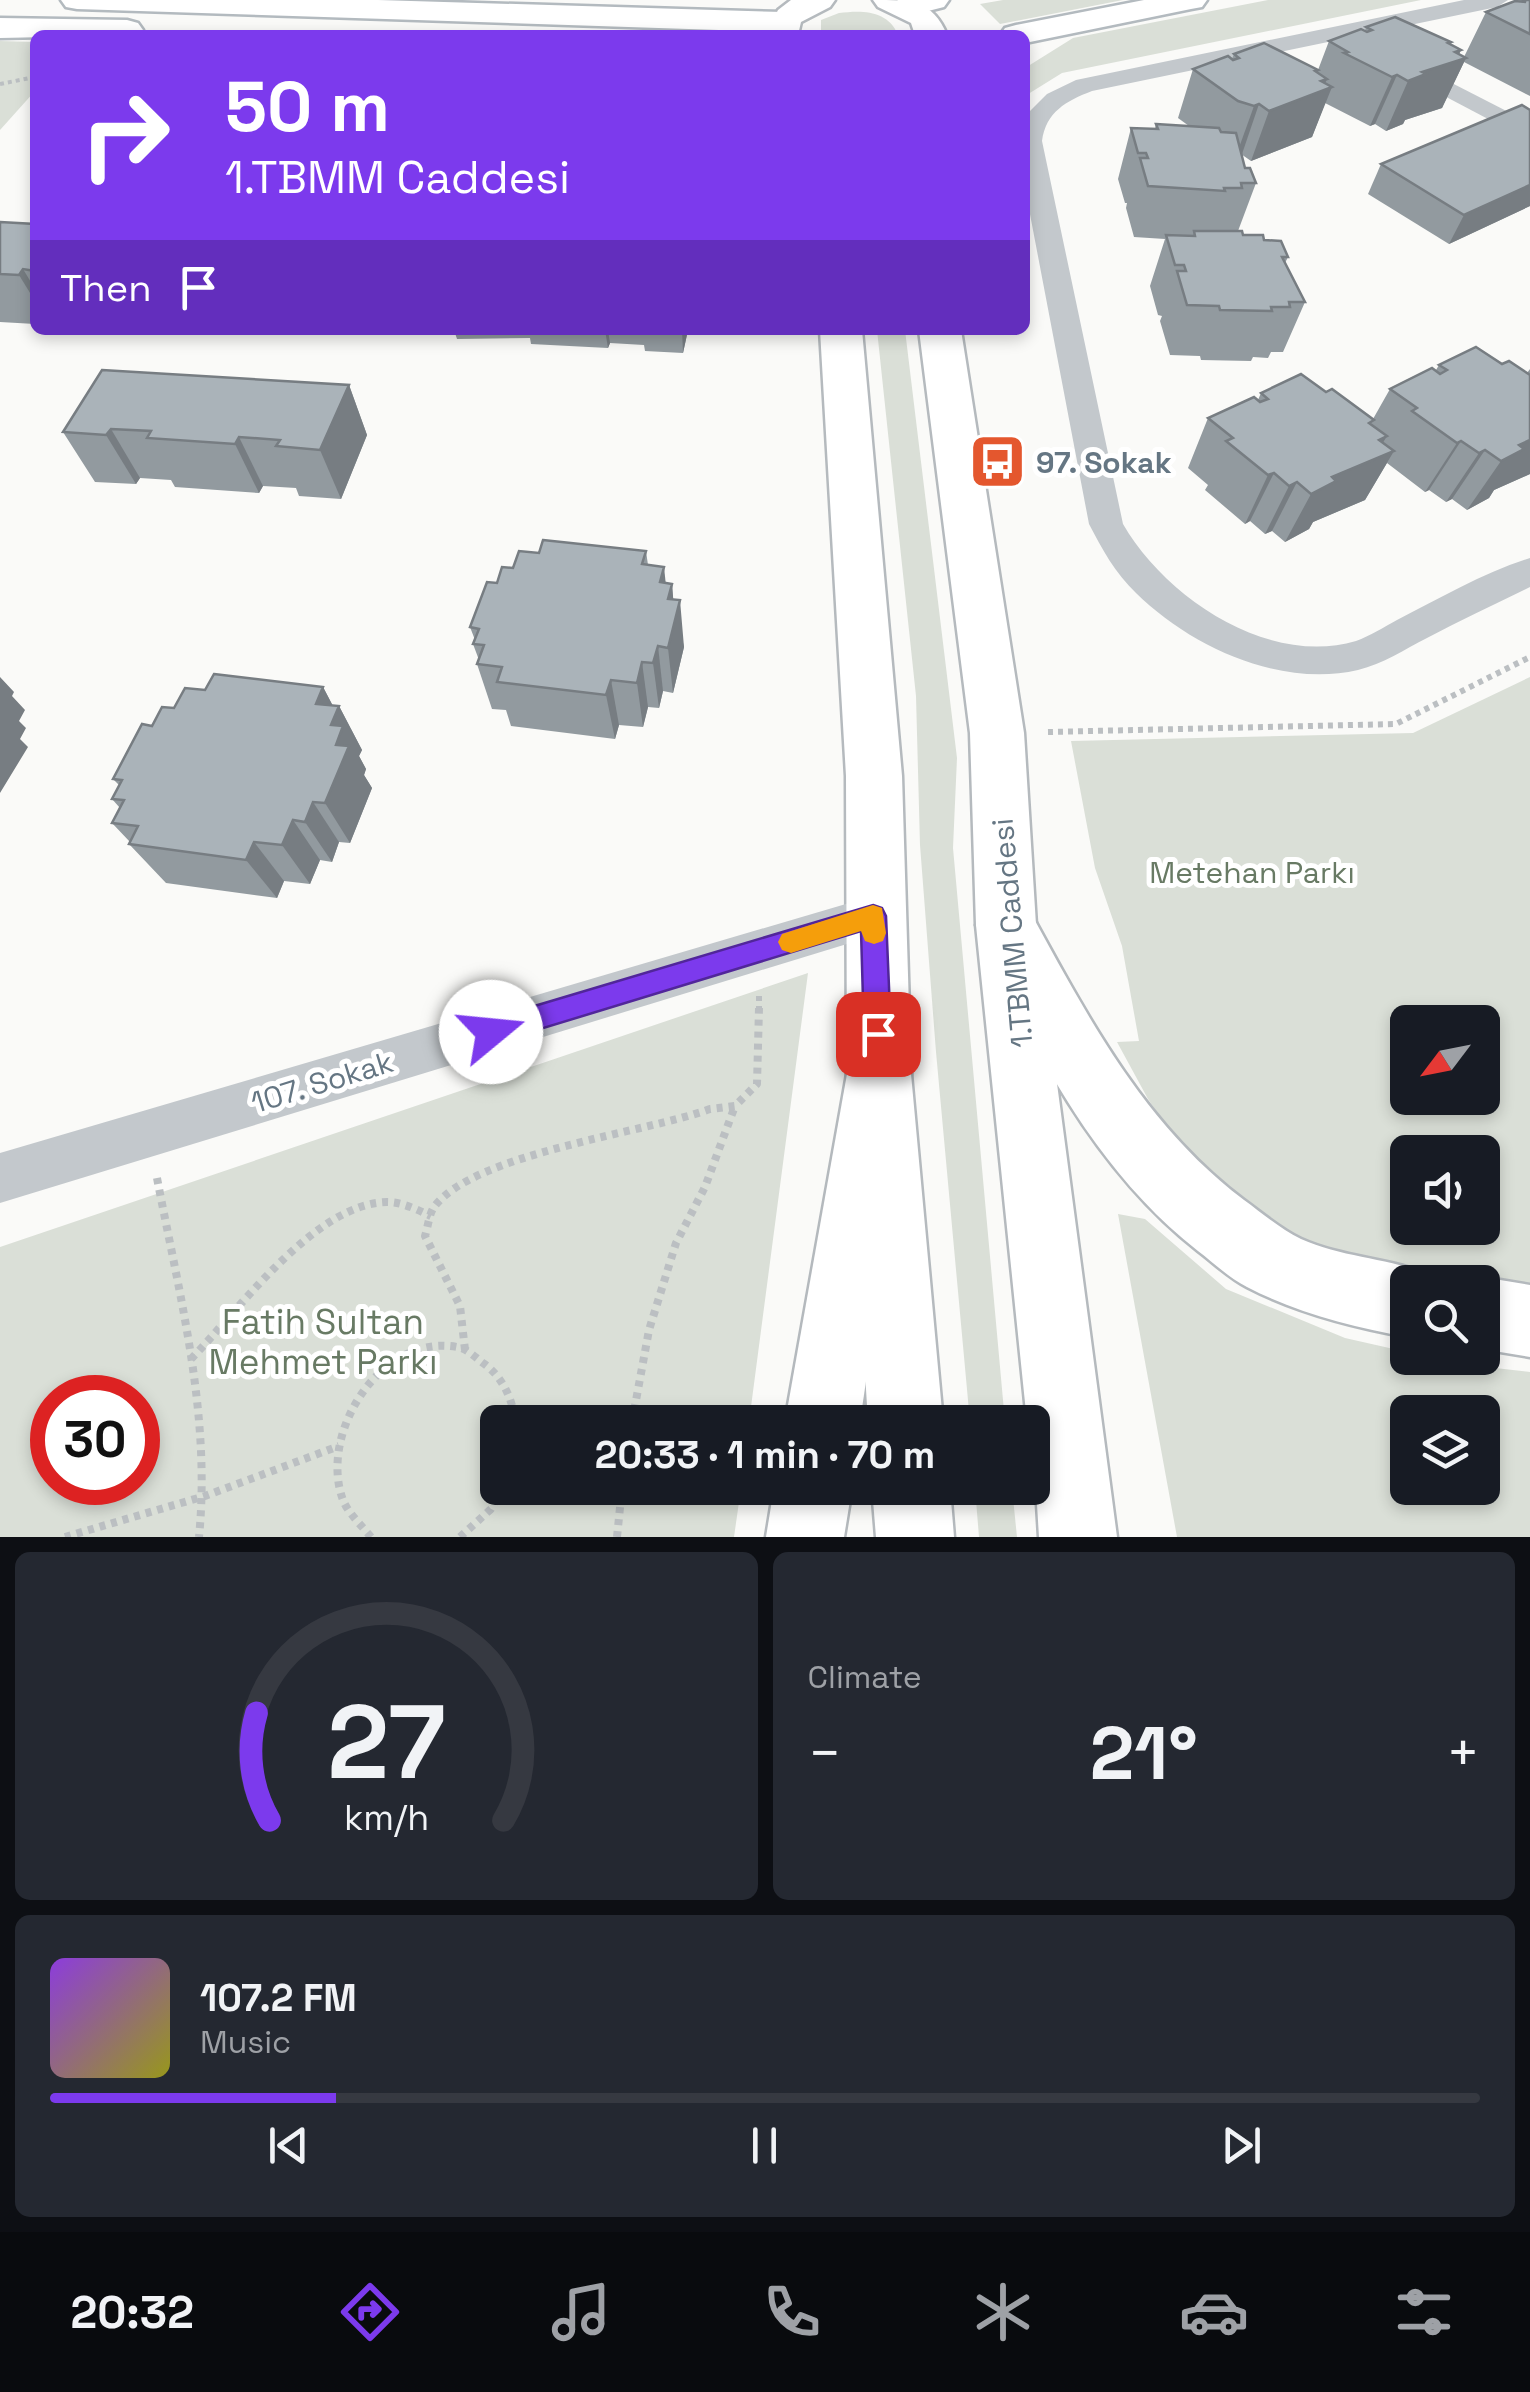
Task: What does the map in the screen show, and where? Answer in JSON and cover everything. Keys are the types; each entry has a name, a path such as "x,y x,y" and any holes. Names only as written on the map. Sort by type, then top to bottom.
{"main road":[{"path":"76,0 796,13"},
{"path":"1030,32 1190,0"},
{"path":"906,2 925,18 930,30"},
{"path":"0,28 74,30"},
{"path":"841,335 874,776 873,916 879,1074 905,1405"},
{"name":"1.TBMM Caddesi","path":"941,335 997,733 1006,925 1078,1537"},
{"path":"1006,925 1089,1082 1138,1152 1192,1208 1276,1264 1390,1298"},
{"path":"825,1405 879,1074"},
{"path":"1500,1316 1530,1321"},
{"path":"806,1537 811,1505"},
{"path":"912,1505 915,1537"}],"street":[{"path":"1030,138 1035,117 1046,104 1085,84 1497,0"},
{"path":"1342,32 1530,134"},
{"path":"1030,147 1106,524 1130,566 1185,614 1269,652 1317,661 1361,654 1530,570"},
{"name":"107. Sokak","path":"0,1178 873,916"}],"path":[{"path":"0,84 30,78"},
{"path":"997,733 1396,724 1530,658"},
{"path":"635,1405 649,1330 671,1261 735,1106 757,1084 756,952"},
{"path":"464,1350 468,1334 463,1310 425,1236 435,1205 483,1173 637,1128 682,1120 712,1106 735,1106"},
{"path":"150,1133 199,1397 205,1496 199,1537"},
{"path":"191,1358 282,1263 350,1209 383,1202 431,1216"},
{"path":"371,1537 357,1526 343,1500 336,1468 354,1402 375,1375 402,1355 431,1346 464,1350 486,1361 504,1383 510,1405"},
{"path":"65,1537 205,1496 339,1446"},
{"path":"464,1536 493,1505"},
{"path":"617,1537 620,1505"}],"green space":[{"path":"1003,0 1123,0 1000,24 980,4"},
{"path":"1268,0 1421,0 1062,73 1030,93 1030,65 1073,38"},
{"path":"865,12 881,16 896,30 821,30 821,20 839,13"},
{"path":"0,41 30,42 30,97 0,130"},
{"path":"878,335 906,335 957,758 953,848 1003,1405 968,1405 920,845 916,696"},
{"name":"Metehan Parkı","path":"1530,677 1530,1283 1500,1279 1500,1265 1399,1265 1363,1260 1274,1229 1189,1161 1117,1042 1139,1041 1122,946 1095,868 1071,741 1413,733"},
{"name":"Fatih Sultan Mehmet Parkı","path":"808,973 751,1405 480,1405 480,1505 739,1505 734,1537 0,1537 0,1247"},
{"path":"1118,1214 1145,1219 1226,1289 1345,1338 1390,1348 1390,1375 1500,1375 1500,1369 1530,1372 1530,1537 1177,1537"},
{"path":"976,1505 1014,1505 1017,1537 979,1537"}],"building":[{"path":"1522,0 1530,0 1530,34 1486,12 1515,1 1526,2"},
{"path":"1395,17 1451,42 1448,43 1461,50 1455,52 1466,58 1422,72 1426,74 1408,81 1344,53 1348,52 1329,41 1361,29 1367,32 1372,30 1366,27"},
{"path":"1264,43 1318,70 1315,71 1327,79 1321,81 1332,87 1269,111 1259,104 1238,101 1193,69 1228,56 1233,60 1239,58 1234,54"},
{"path":"1522,105 1530,110 1530,185 1464,215 1381,164"},
{"path":"1156,124 1219,128 1221,132 1236,133 1245,168 1250,168 1256,183 1241,183 1242,188 1224,188 1225,191 1148,186 1140,158 1148,158 1146,153 1138,153 1131,128 1158,129"},
{"path":"0,222 30,224 30,270 23,269 19,275 0,274"},
{"path":"1194,231 1242,231 1243,235 1263,235 1264,240 1281,241 1288,257 1282,257 1305,302 1289,302 1290,307 1271,307 1272,311 1187,305 1177,271 1186,271 1184,265 1175,265 1166,235 1195,236"},
{"path":"1476,347 1502,364 1509,361 1530,375 1530,440 1519,445 1524,449 1501,461 1485,450 1479,453 1461,441 1457,443 1412,411 1417,408 1390,389 1432,368 1440,374 1447,370 1439,365"},
{"path":"102,370 349,385 320,450 276,446 280,440 239,437 235,444 147,438 151,431 111,429 106,435 63,432"},
{"path":"1301,374 1326,392 1332,389 1374,420 1369,423 1387,436 1379,440 1394,451 1332,477 1336,481 1311,494 1297,482 1289,486 1274,473 1268,475 1226,441 1233,438 1208,418 1254,397 1260,402 1268,399 1261,393"},
{"path":"543,540 646,551 642,564 664,567 660,582 672,584 668,599 680,600 668,648 658,646 653,663 642,662 637,683 611,680 606,695 497,682 502,667 477,664 484,645 473,644 479,629 470,627 487,582 497,583 502,567 513,568 519,551 539,553"},
{"path":"214,674 323,687 316,704 339,706 331,725 343,726 336,745 349,746 325,803 313,802 305,822 293,820 282,845 254,842 246,860 129,844 138,826 112,823 124,800 112,799 122,780 113,779 142,724 152,726 162,707 174,708 185,688 205,690"}],"slow traffic":[{"path":"791,942 873,916 874,933"}],"place":[{"name":"97. Sokak","path":"997,462"}],"route":[{"path":"491,1032 873,916 878,1034"}]}
